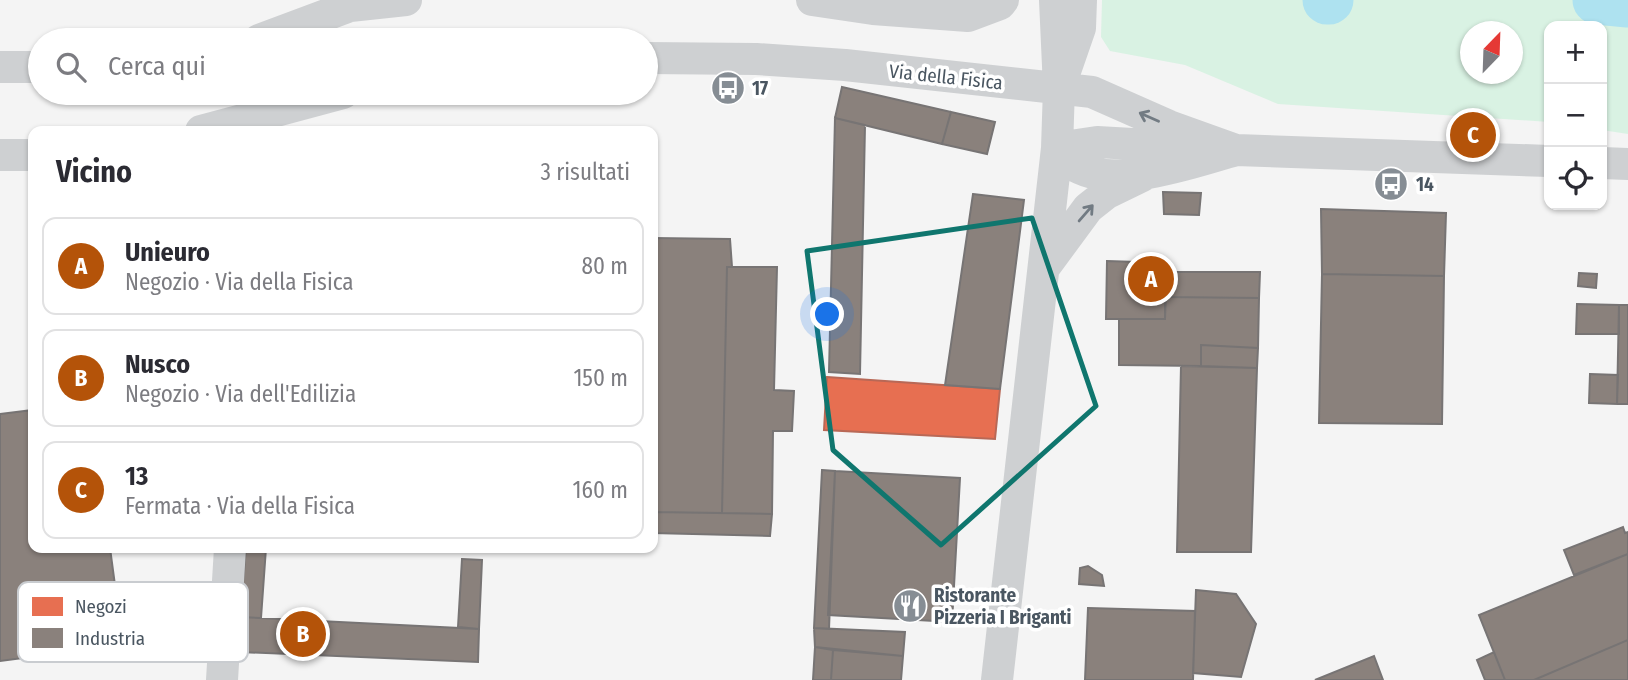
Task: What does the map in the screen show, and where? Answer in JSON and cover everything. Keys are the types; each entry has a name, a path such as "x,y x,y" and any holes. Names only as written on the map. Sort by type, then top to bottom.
{"street":[{"path":"291,28 350,6 406,0"},
{"path":"812,0 873,9 968,16 1000,4 1003,0"},
{"path":"997,680 1045,267 1057,148 1059,88 1068,13"},
{"name":"Via della Fisica","path":"658,58 756,59 845,65 1092,92 1169,126 1236,150"},
{"path":"0,66 28,67"},
{"path":"257,124 310,105"},
{"path":"1057,148 1097,142 1236,150"},
{"name":"Via della Fisica","path":"1057,148 1072,164 1092,172 1143,176 1236,150 1544,161"},
{"path":"0,155 28,155"},
{"path":"1607,163 1628,164"},
{"path":"1045,267 1088,208 1107,193 1143,176"},
{"path":"228,582 230,553"},
{"path":"222,680 223,662"}],"highlighted area":[{"path":"1032,218 1096,406 941,545 833,450 807,251"}],"green space":[{"path":"1102,0 1628,0 1628,134 1607,131 1607,21 1544,21 1544,122 1278,104 1185,65 1110,51 1101,37"}],"building: Negozi":[{"path":"827,377 1000,389 995,439 824,430"}],"building: Industria":[{"path":"842,87 951,112 942,144 835,118"},
{"path":"951,112 995,122 987,154 942,144"},
{"path":"835,118 865,125 860,374 829,372"},
{"path":"1163,192 1201,193 1199,215 1164,214"},
{"path":"973,194 1024,200 1000,389 945,385"},
{"path":"1321,209 1446,213 1444,276 1322,274"},
{"path":"658,238 730,239 732,267 727,267 722,513 658,512"},
{"path":"1107,261 1167,263 1165,319 1106,319"},
{"path":"727,267 777,267 774,390 794,391 792,431 773,431 772,514 722,513"},
{"path":"1166,272 1260,272 1259,298 1165,297"},
{"path":"1579,273 1597,274 1596,288 1578,286"},
{"path":"1322,274 1444,276 1442,424 1319,423"},
{"path":"1165,297 1259,298 1258,348 1201,345 1201,366 1119,365 1119,319 1165,319"},
{"path":"1577,304 1619,305 1619,334 1576,334"},
{"path":"1619,305 1628,305 1628,404 1617,404"},
{"path":"1201,345 1258,348 1257,368 1201,366"},
{"path":"1181,366 1257,368 1251,552 1177,552"},
{"path":"1590,374 1618,375 1617,404 1589,403"},
{"path":"28,411 28,553 111,553 115,582 18,582 18,659 0,661 0,414"},
{"path":"822,470 835,471 829,629 814,628"},
{"path":"835,471 960,478 952,622 828,615"},
{"path":"658,512 772,514 770,536 658,533"},
{"path":"1623,527 1625,533 1628,532 1628,554 1574,575 1564,550"},
{"path":"246,553 266,553 261,618 248,617 248,582 243,582"},
{"path":"1628,554 1628,640 1534,680 1505,680 1479,615"},
{"path":"462,559 482,560 479,629 458,627"},
{"path":"1088,566 1102,575 1104,586 1079,584 1080,568"},
{"path":"1196,590 1236,594 1256,624 1241,677 1193,673"},
{"path":"1088,608 1195,611 1193,680 1085,680"},
{"path":"248,617 479,629 478,662 248,652"},
{"path":"814,628 905,632 903,656 815,647"},
{"path":"1628,640 1628,680 1534,680"},
{"path":"815,647 833,650 831,680 813,680"},
{"path":"833,650 903,656 901,680 831,680"},
{"path":"1494,652 1505,680 1485,680 1477,660"},
{"path":"1374,656 1383,680 1315,680"}],"waterway":[{"path":"1597,0 1628,3"}],"place":[{"name":"17","path":"728,88"},
{"name":"13","path":"1473,135"},
{"name":"14","path":"1391,184"},
{"name":"Unieuro","path":"1151,279"},
{"name":"Ristorante Pizzeria I Briganti","path":"910,606"},
{"name":"Nusco","path":"303,634"}]}
